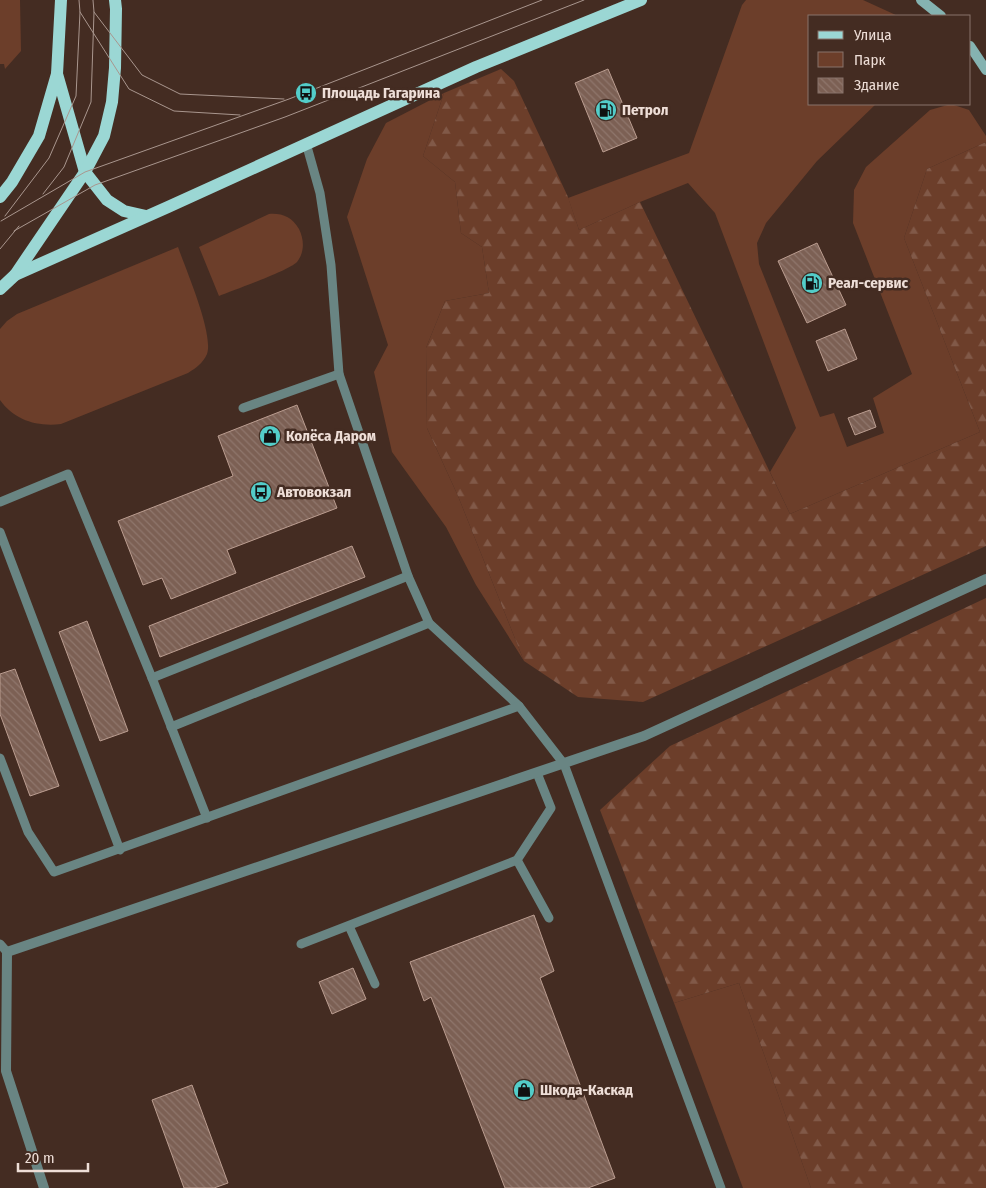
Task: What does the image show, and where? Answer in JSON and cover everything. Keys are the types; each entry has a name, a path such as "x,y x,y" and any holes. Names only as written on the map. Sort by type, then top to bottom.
{"main road":[{"path":"0,197 12,182 39,136 57,74 61,0"},
{"path":"0,289 14,275 86,172 104,136 112,102 116,56 115,0"},
{"path":"14,275 476,66 641,0"},
{"path":"920,0 941,15"},
{"path":"971,48 986,70"},
{"path":"57,74 86,172 107,200 124,211 146,216"}],"street":[{"path":"44,1188 6,1071 3,948 537,773 644,736 986,579"}],"lane":[{"path":"306,143 320,193 331,265 339,374 408,576 429,623 519,706 564,764 721,1188"},
{"path":"243,408 339,374"},
{"path":"0,502 68,474 207,818"},
{"path":"0,532 120,850"},
{"path":"152,678 408,576"},
{"path":"171,727 429,623"},
{"path":"0,758 28,832 54,872 519,706"},
{"path":"301,944 517,860 551,808 537,773"},
{"path":"517,860 549,918"},
{"path":"349,926 375,984"}],"green space":[{"path":"0,0 20,0 21,51 5,69 4,64 0,64"},
{"path":"746,0 863,0 896,15 808,15 808,105 875,105 817,161 766,223 757,243 759,264 820,417 834,413 847,447 884,433 873,398 912,374 853,223 854,190 866,167 930,110 954,105 969,110 986,136 986,142 927,169 904,238 980,432 790,514 770,472 796,428 715,213 688,183 640,202 579,230 568,198 689,153 742,5"},
{"path":"501,69 514,81 568,197 579,230 640,202 790,514 980,432 904,238 927,169 986,142 986,546 643,702 578,697 524,661 458,496 427,428 426,348 445,301 489,293 482,247 461,233 455,182 423,156 444,93"},
{"path":"444,93 423,156 455,182 461,233 482,247 489,293 445,301 426,348 427,428 458,496 524,661 476,585 446,527 392,452 374,372 388,345 347,217 367,159 386,123"},
{"path":"269,214 278,214 286,217 293,221 299,229 303,241 300,258 292,266 219,296 199,247"},
{"path":"178,247 207,332 207,354 199,365 188,373 61,424 52,425 27,421 12,413 6,407 0,400 0,329 7,321 17,314"},
{"path":"986,598 986,1188 811,1188 739,983 674,1003 600,810 670,746"},
{"path":"739,983 811,1188 743,1188 674,1003"}],"building":[{"name":"Петрол","path":"608,69 637,138 603,152 575,83"},
{"name":"Реал-сервис","path":"817,243 846,305 807,323 778,261"},
{"path":"845,329 857,359 828,371 816,341"},
{"name":"Автовокзал","path":"297,405 337,508 227,550 236,573 171,599 162,578 143,585 118,521 233,476 218,436"},
{"path":"870,410 876,427 855,435 848,418"},
{"path":"352,546 365,577 160,657 149,626"},
{"path":"87,621 128,731 100,741 59,632"},
{"path":"15,669 59,786 30,796 0,714 0,674"},
{"name":"Шкода-Каскад","path":"534,915 554,971 540,978 615,1178 588,1188 505,1188 431,997 424,1001 410,962"},
{"path":"353,968 366,999 332,1014 319,982"},
{"path":"192,1085 228,1183 214,1188 184,1188 152,1100"}],"tram line":[{"path":"5,216 49,158 76,96 79,0"},
{"path":"43,194 64,167 91,102 93,0"},
{"path":"1,221 85,172 289,99 542,0"},
{"path":"14,231 95,185 285,117 584,0"},
{"path":"80,12 129,89 174,111 240,115"},
{"path":"94,12 142,75 180,94 284,99"},
{"path":"0,249 19,226"}],"place":[{"name":"Площадь Гагарина","path":"306,93"},
{"name":"Петрол","path":"606,110"},
{"name":"Реал-сервис","path":"812,283"},
{"name":"Колёса Даром","path":"270,436"},
{"name":"Автовокзал","path":"261,492"},
{"name":"Шкода-Каскад","path":"524,1090"}]}
